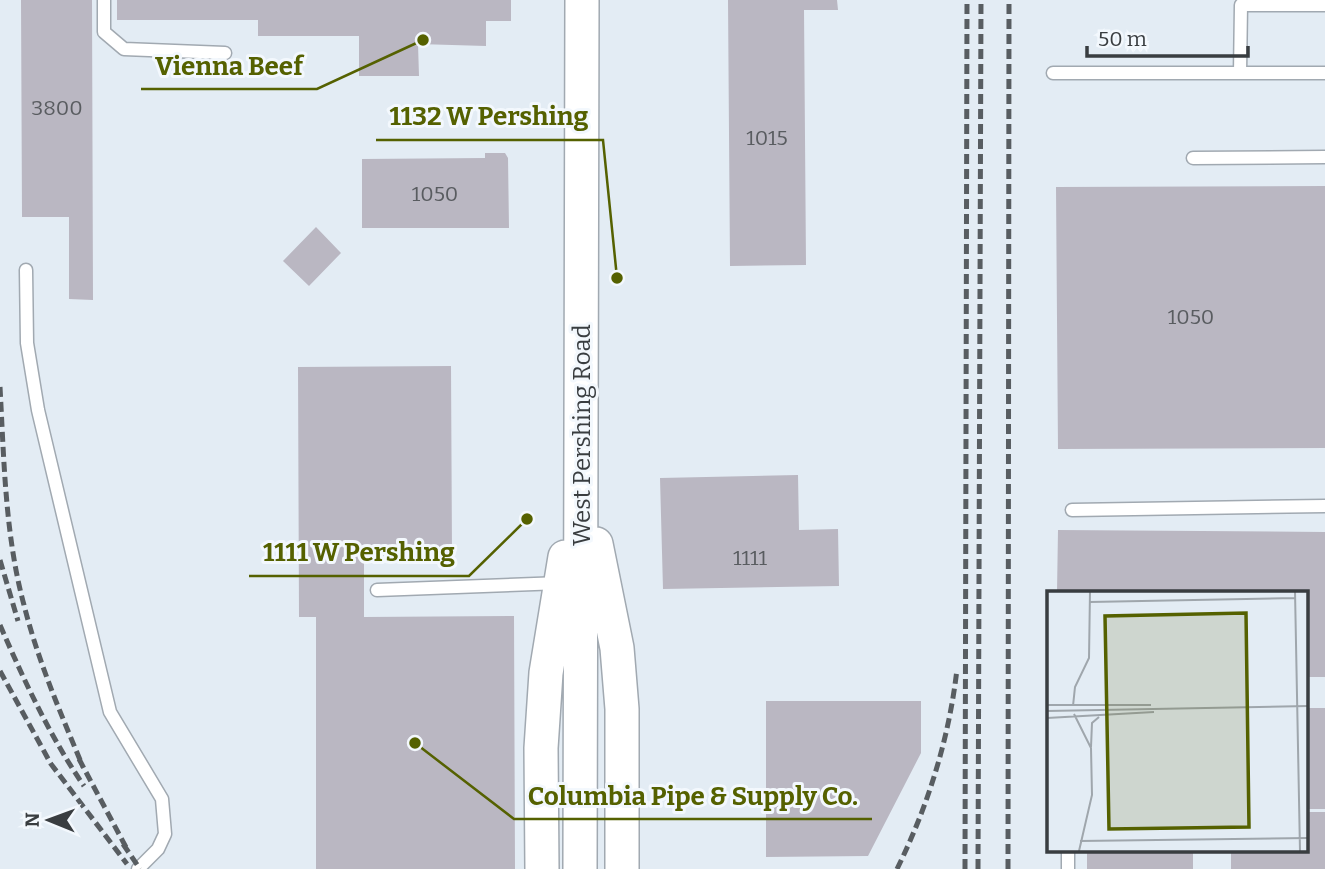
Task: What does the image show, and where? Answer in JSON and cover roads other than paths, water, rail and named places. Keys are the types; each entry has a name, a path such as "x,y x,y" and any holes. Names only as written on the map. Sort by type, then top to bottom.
{"main road":[{"name":"West Pershing Road","path":"580,869 582,0"},
{"path":"542,869 544,698 582,412"},
{"path":"582,412 595,542 617,648 622,709 622,869"}],"lane":[{"path":"104,0 104,32 124,49 225,52"},
{"path":"1240,73 1241,5 1325,5"},
{"path":"1053,73 1325,73"},
{"path":"1193,158 1325,157"},
{"path":"26,270 27,343 38,410 110,712 162,799 165,834 158,849 138,869"},
{"path":"1072,510 1325,506"},
{"path":"377,590 561,583"}],"railway":[{"path":"965,869 967,0"},
{"path":"978,869 981,0"},
{"path":"1008,869 1009,0"},
{"path":"0,387 6,497 18,578 43,667 83,767"},
{"path":"0,560 18,621"},
{"path":"0,625 48,727 84,786"},
{"path":"897,869 936,772 949,721 957,669"},
{"path":"0,671 51,764 127,864"},
{"path":"79,759 128,851"},
{"path":"123,844 140,869"}],"place":[{"name":"Vienna Beef","path":"423,40"},
{"name":"1132 W Pershing","path":"617,278"},
{"name":"1111 W Pershing","path":"527,519"},
{"name":"Columbia Pipe & Supply Co.","path":"415,743"}]}
